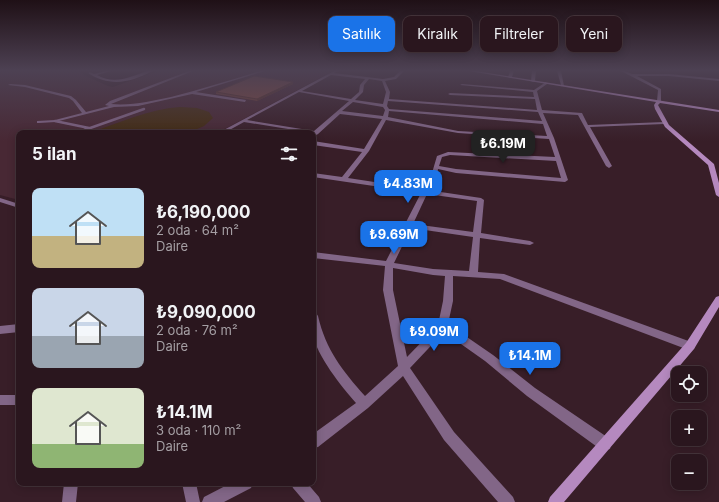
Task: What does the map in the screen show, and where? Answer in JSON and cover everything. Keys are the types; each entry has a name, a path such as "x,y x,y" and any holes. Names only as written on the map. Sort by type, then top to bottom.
{"street":[{"path":"57,94 77,101 80,109 84,113"},
{"path":"112,107 107,104 131,94"},
{"path":"39,122 55,121 112,107 155,101 181,94"},
{"path":"203,94 245,102"},
{"path":"226,130 292,94"},
{"path":"318,94 386,108 544,123"},
{"path":"316,132 358,94"},
{"path":"343,180 366,151 385,118 388,94"},
{"path":"459,94 536,98"},
{"path":"436,167 456,172 565,180 551,138 544,123 535,94"},
{"path":"620,94 719,110"},
{"path":"660,94 659,101 656,105 664,123 711,164 719,194"},
{"path":"387,100 580,114 609,166"},
{"path":"338,112 385,118 458,132 551,138"},
{"path":"244,120 291,130"},
{"path":"587,126 664,123"},
{"path":"316,143 366,151"},
{"path":"508,502 449,436 404,368 388,290 389,264 408,225 427,192 440,156 450,152 558,159"},
{"path":"316,176 482,200 477,228 478,236 473,274"},
{"path":"0,200 16,205"},
{"path":"408,225 530,244"},
{"path":"316,255 449,273 501,276 690,346"},
{"path":"316,440 364,404 404,368 443,326 448,301 449,273"},
{"path":"555,502 690,346 719,299"},
{"path":"443,326 489,358 531,392 605,444"},
{"path":"0,330 16,328"},
{"path":"316,333 335,370 364,404"},
{"path":"0,400 16,400"},
{"path":"70,502 71,486"},
{"path":"189,486 192,502"},
{"path":"209,502 240,486"},
{"path":"301,486 314,502"}],"lane":[{"path":"84,130 144,109"},
{"path":"55,121 89,128"}],"shaded area":[{"path":"0,94 289,94 223,130 16,130 16,199 0,195"},
{"path":"168,108 197,108 209,112 213,118 204,126 195,130 98,130 145,113"}],"building":[{"path":"230,94 267,94 257,99"}]}
